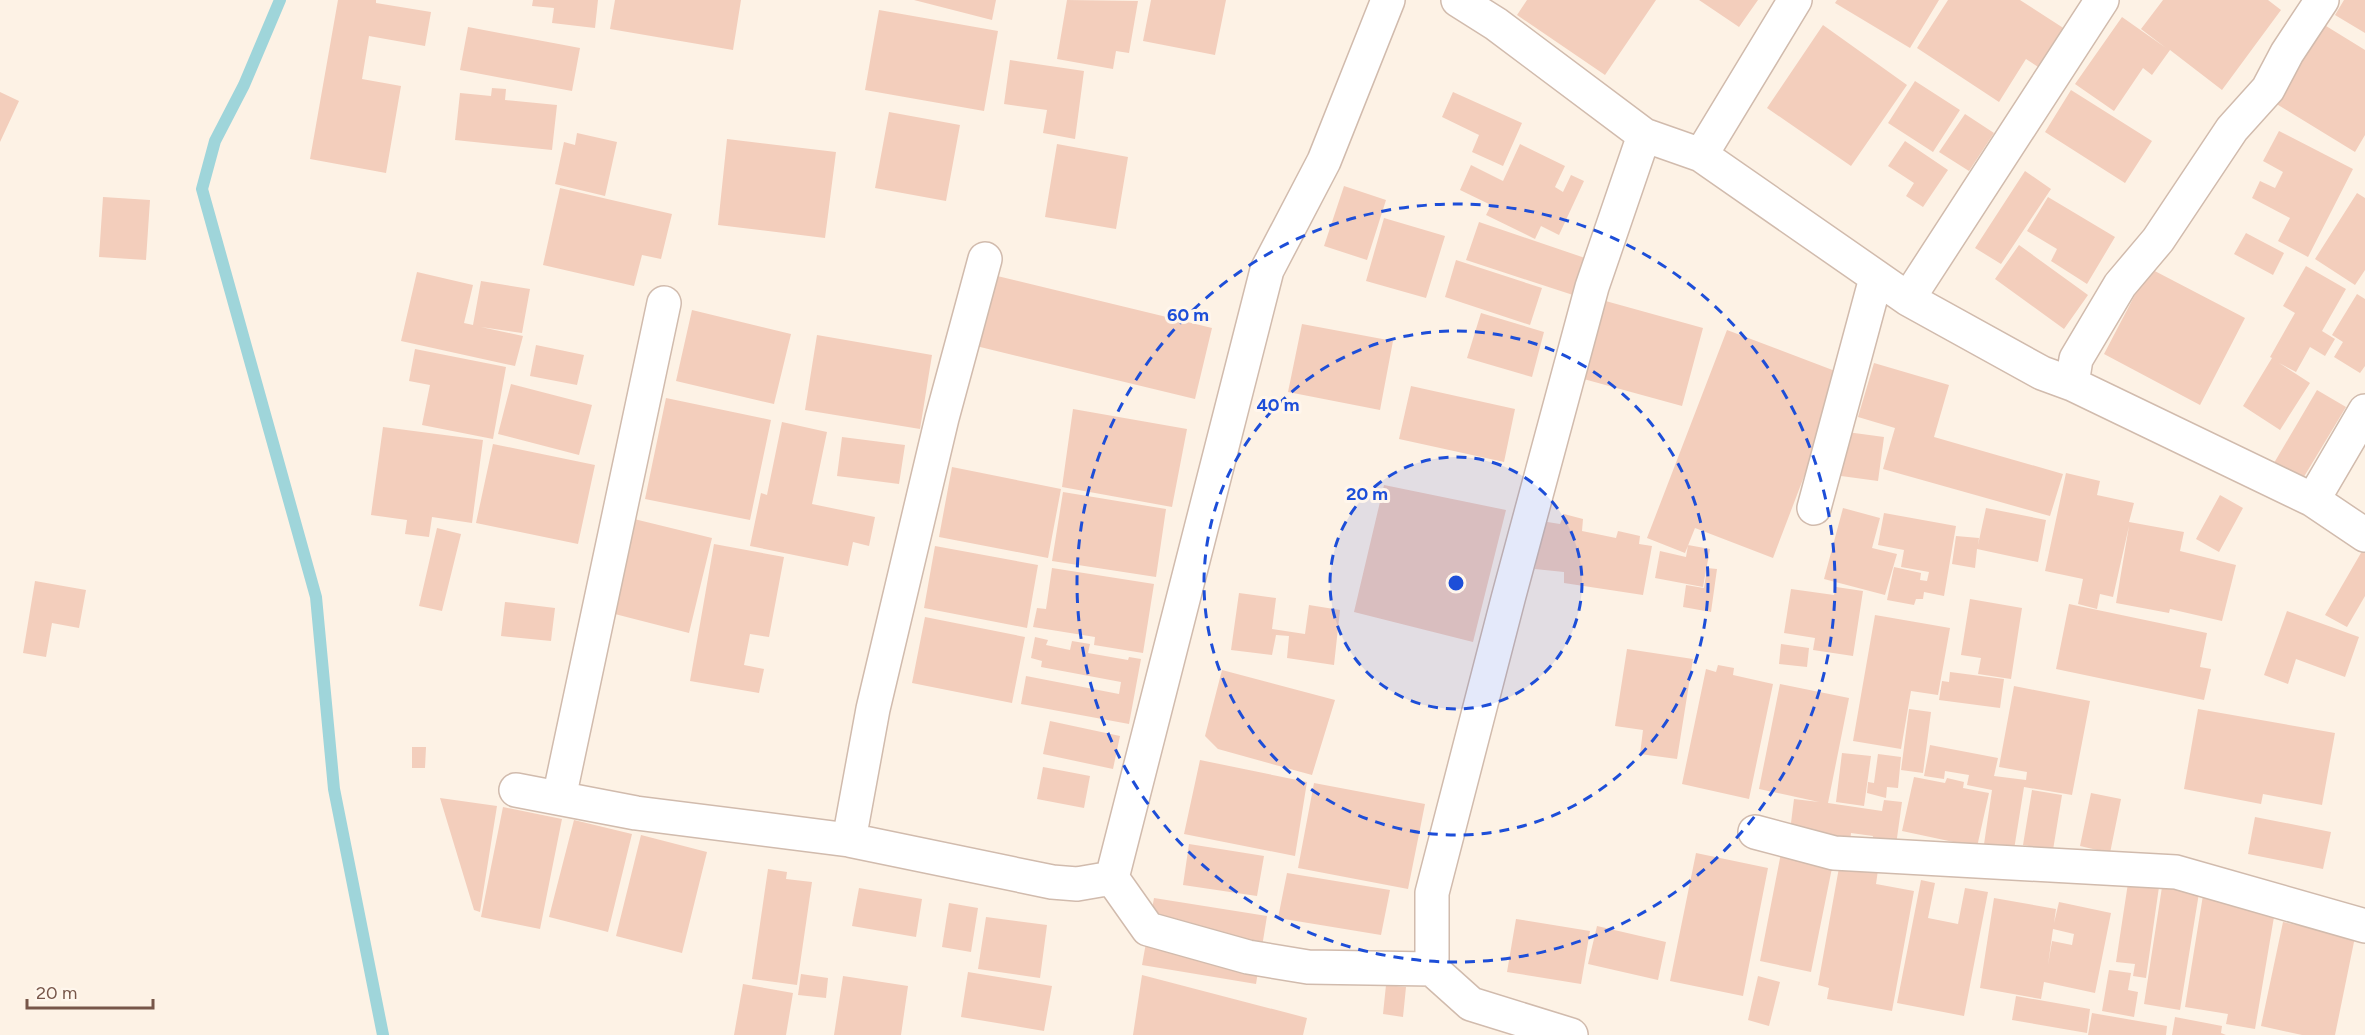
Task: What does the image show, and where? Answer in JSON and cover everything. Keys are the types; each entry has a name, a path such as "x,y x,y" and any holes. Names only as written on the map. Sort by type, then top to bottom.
{"street":[{"path":"1388,0 1324,161 1268,270 1112,878 1148,929 1248,957 1308,967 1432,969 1471,1004 1570,1035"},
{"path":"1458,0 1503,12 1644,135 1701,155 1908,299 2042,373 2072,384 2313,500 2365,536"},
{"path":"1701,155 1795,0"},
{"path":"1908,299 2102,0"},
{"path":"2072,384 2076,359 2120,285 2158,240 2232,129 2268,89 2287,53 2322,0"},
{"path":"1432,969 1432,893 1592,287 1644,135"},
{"path":"849,840 875,698 942,418 985,259"},
{"path":"1814,508 1876,278"},
{"path":"559,798 664,303"},
{"path":"2313,500 2365,411"},
{"path":"516,790 636,813 849,840 1052,882 1077,884 1112,878"},
{"path":"1755,832 1834,853 2176,872 2365,926"}],"building":[{"path":"338,0 376,0 376,3 431,12 425,46 369,36 362,79 401,86 386,173 310,159"},
{"path":"533,0 598,0 595,28 552,23 554,8 532,6"},
{"path":"615,0 741,0 733,50 610,29"},
{"path":"914,0 996,0 992,20"},
{"path":"1067,0 1138,1 1129,53 1116,51 1113,69 1057,59"},
{"path":"1151,0 1226,0 1215,55 1143,41"},
{"path":"1527,0 1656,0 1605,75 1517,15"},
{"path":"1699,0 1758,0 1739,27"},
{"path":"1837,0 1939,0 1910,48 1835,3"},
{"path":"1948,0 2020,0 2068,31 2043,70 2026,59 1999,102 1917,48"},
{"path":"2163,0 2268,0 2281,10 2222,90 2170,50 2152,75 2143,68 2114,111 2075,84 2122,17 2166,48 2141,29"},
{"path":"2344,0 2365,0 2365,33 2335,15"},
{"path":"879,10 998,31 984,111 865,90"},
{"path":"2318,21 2365,50 2365,135 2355,152 2270,100"},
{"path":"1823,25 1907,85 1851,166 1767,108"},
{"path":"468,27 580,48 572,91 460,70"},
{"path":"1010,60 1084,71 1075,139 1043,133 1047,110 1004,104"},
{"path":"1915,81 1960,110 1933,152 1888,123"},
{"path":"492,88 506,89 505,100 557,105 552,150 455,140 460,93 491,96"},
{"path":"2071,90 2152,141 2125,183 2045,132"},
{"path":"0,92 19,101 0,142"},
{"path":"1453,92 1522,123 1503,166 1472,152 1479,135 1442,117"},
{"path":"889,112 960,125 946,201 875,188"},
{"path":"1965,114 1994,133 1969,171 1939,152"},
{"path":"2279,131 2353,169 2308,257 2278,241 2290,218 2252,198 2260,181 2275,188 2283,172 2263,161"},
{"path":"577,133 617,142 605,196 555,184 564,142 575,145"},
{"path":"727,139 836,152 825,238 718,225"},
{"path":"1905,141 1948,170 1923,207 1906,196 1914,183 1888,166"},
{"path":"1057,144 1128,157 1116,229 1045,217"},
{"path":"1520,144 1565,166 1555,187 1563,192 1571,175 1584,181 1559,235 1541,226 1535,239 1486,215 1491,205 1460,190 1471,165 1503,181"},
{"path":"2025,171 2051,189 2001,264 1975,248"},
{"path":"1344,186 1386,200 1367,260 1324,246"},
{"path":"560,188 672,214 661,259 642,255 634,286 543,265"},
{"path":"2357,193 2365,198 2365,270 2355,285 2315,259"},
{"path":"103,197 150,200 146,260 99,257"},
{"path":"2048,197 2115,237 2087,284 2051,261 2057,249 2027,231"},
{"path":"1384,218 1445,236 1426,298 1366,281"},
{"path":"1479,222 1585,258 1573,295 1466,260"},
{"path":"2246,233 2284,253 2273,275 2234,254"},
{"path":"2019,245 2088,295 2064,329 1995,279"},
{"path":"1456,260 1542,288 1530,325 1445,297"},
{"path":"2306,266 2346,289 2322,331 2335,339 2325,356 2310,347 2296,372 2279,363 2310,383 2280,430 2243,406 2272,358 2270,357 2295,313 2283,306"},
{"path":"2149,268 2245,318 2200,405 2104,354"},
{"path":"417,272 473,285 464,323 473,325 481,281 530,289 522,333 481,327 523,336 515,366 401,341"},
{"path":"989,274 1212,328 1195,399 972,345"},
{"path":"2357,294 2365,299 2365,366 2360,373 2334,357 2343,342 2332,335"},
{"path":"1602,300 1703,328 1682,406 1580,378"},
{"path":"692,310 791,334 774,404 676,381"},
{"path":"1481,313 1544,332 1532,377 1467,358"},
{"path":"1302,324 1393,341 1380,410 1288,392"},
{"path":"1727,330 1843,374 1773,558 1695,528 1685,553 1647,538"},
{"path":"817,335 932,355 920,429 805,410"},
{"path":"536,345 584,355 577,385 530,376"},
{"path":"415,349 506,367 493,439 422,425 430,385 409,381"},
{"path":"1874,363 1949,385 1934,437 2063,474 2050,516 1883,469 1895,428 1858,417"},
{"path":"511,384 592,405 579,455 498,434"},
{"path":"1411,386 1515,409 1504,462 1399,439"},
{"path":"2317,390 2346,407 2302,480 2274,463"},
{"path":"666,398 771,420 750,520 645,499"},
{"path":"1073,409 1187,429 1172,507 1062,487"},
{"path":"782,422 827,432 812,504 875,517 869,546 853,542 848,566 750,546 761,493 767,495"},
{"path":"383,427 483,440 472,523 432,517 429,537 405,534 407,520 371,515"},
{"path":"1847,432 1884,437 1878,481 1841,476"},
{"path":"842,437 905,445 899,484 837,476"},
{"path":"493,444 595,465 578,544 476,523"},
{"path":"952,467 1061,489 1048,558 939,537"},
{"path":"2066,473 2100,481 2097,495 2134,503 2129,522 2184,532 2180,551 2236,565 2222,621 2170,609 2169,613 2116,603 2129,526 2113,597 2100,594 2097,609 2078,604 2083,579 2045,571"},
{"path":"1384,485 1506,510 1473,642 1354,612"},
{"path":"1063,492 1166,509 1156,577 1052,561"},
{"path":"2220,495 2243,508 2219,552 2196,539"},
{"path":"1843,508 1880,518 1872,548 1897,554 1885,595 1824,579"},
{"path":"1986,508 2046,520 2038,562 1977,549 1975,568 1952,564 1956,536 1979,538 1978,545"},
{"path":"1884,513 1956,526 1944,596 1924,592 1923,599 1916,599 1914,605 1887,600 1894,567 1921,573 1920,580 1927,581 1929,572 1901,567 1904,550 1878,545"},
{"path":"1564,514 1583,519 1582,531 1616,538 1618,531 1640,536 1639,544 1652,546 1643,595 1564,583 1564,572 1535,569 1541,521 1560,524"},
{"path":"630,518 712,538 689,633 607,612"},
{"path":"437,528 461,534 442,611 419,606"},
{"path":"714,544 784,557 769,637 750,634 744,665 764,669 759,693 690,681"},
{"path":"1688,545 1710,549 1703,587 1655,578 1660,551 1686,557"},
{"path":"935,546 1038,565 1027,628 924,608"},
{"path":"2365,546 2365,596 2347,627 2325,615"},
{"path":"1052,568 1154,584 1143,653 1094,645 1095,637 1033,627 1037,608 1046,609"},
{"path":"1707,568 1717,569 1711,612 1683,607 1686,585 1704,588"},
{"path":"35,581 86,590 79,628 52,623 46,657 23,653"},
{"path":"1836,587 1863,591 1853,656 1813,650 1815,638 1784,633 1791,589 1834,595"},
{"path":"1239,593 1276,598 1272,629 1305,634 1309,605 1340,610 1334,665 1287,658 1289,636 1276,635 1272,655 1231,650"},
{"path":"1970,599 2022,608 2011,679 1978,674 1981,658 1961,655"},
{"path":"505,602 555,608 551,641 501,636"},
{"path":"2069,604 2207,633 2200,667 2211,669 2204,700 2056,669"},
{"path":"2287,611 2359,637 2345,677 2296,659 2288,684 2264,675"},
{"path":"1875,615 1950,628 1938,695 1911,691 1901,749 1853,741"},
{"path":"925,617 1025,637 1012,703 912,683"},
{"path":"1035,637 1048,640 1046,645 1070,650 1072,641 1090,644 1088,653 1128,660 1129,657 1141,659 1129,724 1021,704 1026,676 1119,694 1121,682 1041,667 1042,661 1031,658"},
{"path":"1781,644 1809,648 1807,667 1779,664"},
{"path":"1627,649 1693,659 1677,759 1640,754 1643,730 1615,726"},
{"path":"1718,665 1734,668 1733,675 1773,684 1749,799 1682,784 1706,669 1716,672"},
{"path":"1222,670 1335,700 1312,775 1218,749 1205,736"},
{"path":"1950,672 2004,679 2000,708 1939,700 1942,681 1949,682"},
{"path":"1780,684 1849,698 1828,803 1882,811 1884,800 1902,802 1896,845 1871,846 1873,836 1851,833 1850,842 1790,831 1794,799 1819,802 1759,789"},
{"path":"2014,686 2090,701 2072,795 2024,787 2013,856 1983,851 1992,790 1967,785 1969,775 1945,771 1944,779 1924,776 1930,745 1998,758 1994,776 2026,780 2027,772 1999,767"},
{"path":"1909,709 1931,712 1923,773 1901,770"},
{"path":"2198,709 2335,733 2322,805 2263,794 2261,804 2184,789"},
{"path":"1050,721 1120,736 1113,769 1043,754"},
{"path":"412,747 426,747 425,768 412,768"},
{"path":"1842,753 1871,756 1864,806 1836,802"},
{"path":"1878,754 1901,757 1898,788 1887,787 1886,798 1867,793 1868,782 1874,783"},
{"path":"1200,760 1307,782 1295,856 1184,834"},
{"path":"1043,767 1090,776 1084,808 1037,799"},
{"path":"1914,777 1945,783 1947,778 1964,782 1963,788 1989,793 1977,847 1902,831"},
{"path":"1314,783 1425,804 1408,889 1298,868"},
{"path":"2032,790 2062,795 2053,850 2023,845"},
{"path":"2091,793 2121,799 2110,853 2080,846"},
{"path":"440,798 497,806 480,912 474,910"},
{"path":"503,807 562,819 540,929 481,917"},
{"path":"2255,817 2331,832 2323,869 2248,854"},
{"path":"574,820 632,834 608,932 549,917"},
{"path":"641,835 707,852 682,953 616,936"},
{"path":"1189,844 1264,856 1257,896 1183,885"},
{"path":"1696,853 1768,868 1743,996 1670,981"},
{"path":"1781,853 1833,863 1811,972 1760,961"},
{"path":"1840,862 1878,870 1876,884 1914,891 1892,1011 1827,999 1829,988 1818,985"},
{"path":"768,869 787,872 786,879 812,882 797,985 752,979"},
{"path":"1287,873 1390,890 1381,935 1278,918"},
{"path":"1921,880 1935,883 1928,918 1958,924 1965,888 1988,892 1964,1016 1897,1003"},
{"path":"2128,883 2159,887 2146,978 2133,976 2135,964 2116,962"},
{"path":"2162,887 2199,893 2180,1010 2144,1004"},
{"path":"859,888 922,899 916,937 852,926"},
{"path":"2204,889 2275,911 2255,1029 2226,1024 2228,1014 2185,1007"},
{"path":"1154,898 1267,916 1256,984 1142,965"},
{"path":"1994,898 2056,909 2054,923 2059,902 2111,913 2095,993 2044,982 2041,999 1980,988","holes":["2053,929 2074,934 2072,945 2052,941 2048,965"]},
{"path":"949,903 978,908 971,952 942,947"},
{"path":"986,917 1047,925 1040,978 978,969"},
{"path":"1516,919 1590,931 1581,984 1507,972"},
{"path":"2283,922 2355,937 2335,1035 2302,1035 2261,1026"},
{"path":"1597,926 1666,942 1658,980 1588,964"},
{"path":"2109,970 2131,973 2128,990 2138,992 2134,1017 2102,1011"},
{"path":"968,972 1052,986 1044,1031 961,1017"},
{"path":"801,974 828,978 826,998 798,995"},
{"path":"1142,975 1307,1018 1303,1035 1133,1035"},
{"path":"843,976 908,986 901,1035 834,1035"},
{"path":"1758,976 1780,982 1769,1026 1748,1020"},
{"path":"743,984 793,993 786,1035 734,1035"},
{"path":"1386,985 1406,987 1403,1017 1383,1014"},
{"path":"2016,996 2090,1009 2087,1033 2012,1020"},
{"path":"2092,1013 2167,1026 2166,1035 2088,1035"},
{"path":"2175,1017 2222,1026 2221,1033 2226,1035 2172,1035"}],"waterway":[{"path":"280,0 244,85 215,141 202,189 316,597 334,789 383,1035"}]}
